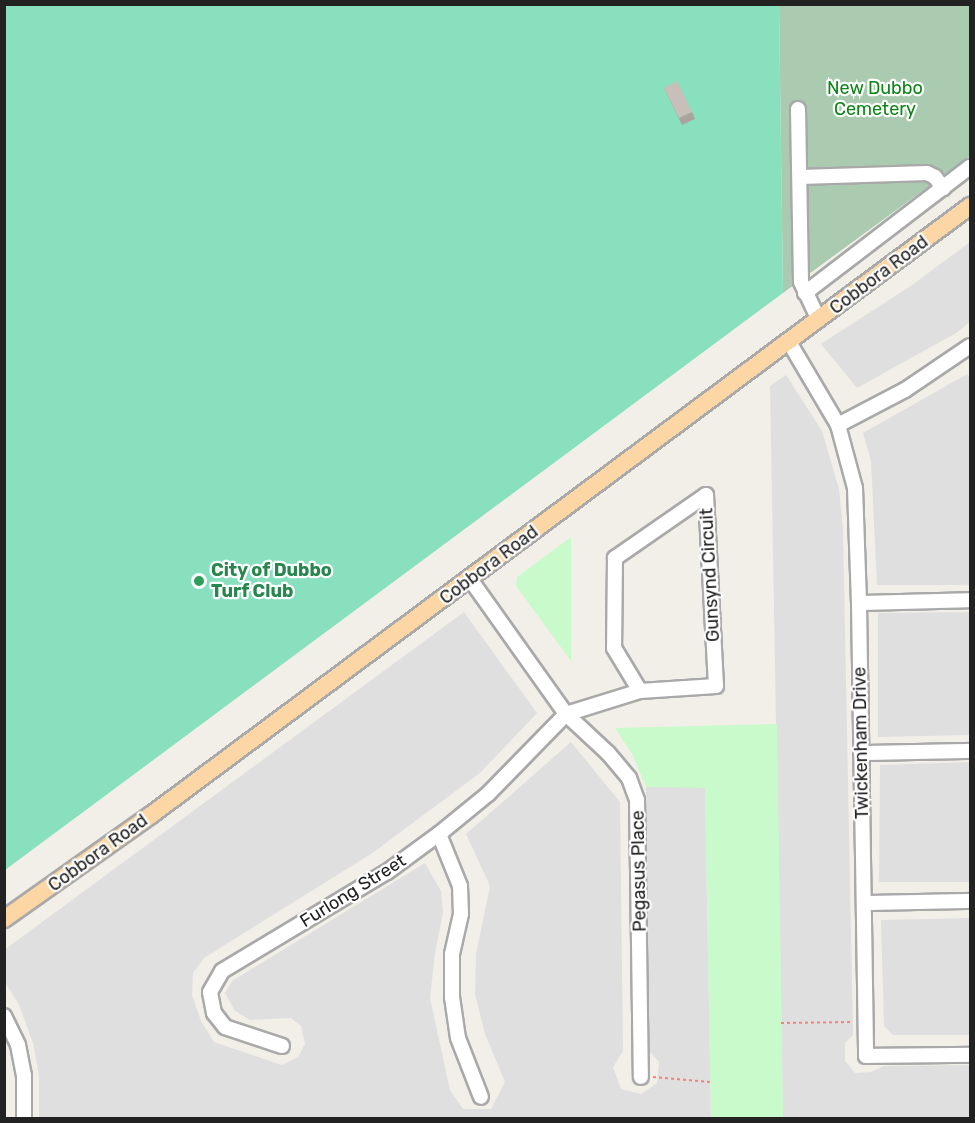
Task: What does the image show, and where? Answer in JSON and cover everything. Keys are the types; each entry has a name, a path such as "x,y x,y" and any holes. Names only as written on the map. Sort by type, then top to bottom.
{"main road":[{"name":"Cobbora Road","path":"4,919 151,815 970,206"}],"street":[{"path":"798,109 801,282 819,320"},
{"path":"805,293 970,167"},
{"path":"800,177 927,173 935,177 943,188"},
{"name":"Twickenham Drive","path":"789,342 838,425 855,488 866,1056 970,1055"},
{"path":"838,425 905,390 970,346"},
{"name":"Gunsynd Circuit","path":"566,714 640,691 716,686 706,495 615,558 614,648 640,691"},
{"name":"Pegasus Place","path":"470,579 566,714 608,753 629,778 638,800 641,1077"},
{"path":"859,603 970,600"},
{"name":"Furlong Street","path":"282,1046 225,1027 214,1013 210,992 222,971 387,872 439,834 488,794 566,714"},
{"path":"861,753 970,751"},
{"path":"439,834 460,886 461,914 452,954 452,997 458,1038 481,1097"},
{"path":"864,903 970,901"},
{"path":"4,1016 18,1046 24,1075 24,1119"}],"path":[{"path":"781,1023 866,1022"},
{"path":"641,1077 710,1082"}],"shaded area":[{"path":"970,242 970,322 956,333 857,388 821,344 912,285"},
{"path":"967,374 970,379 970,585 877,585 871,461 863,433"},
{"path":"786,375 822,431 839,489 843,528 853,1035 845,1043 845,1061 855,1073 871,1072 884,1066 970,1065 970,1118 783,1118 770,386"},
{"path":"464,612 537,713 480,773 371,854 204,958 193,973 192,995 201,1021 214,1042 282,1065 298,1057 305,1044 301,1026 291,1018 250,1020 235,1011 225,993 232,981 425,863 441,891 443,913 435,953 430,998 450,1090 463,1109 491,1109 505,1082 485,1034 475,994 476,954 490,886 466,834 571,742 620,802 623,1051 613,1067 621,1089 641,1094 657,1083 659,1062 649,1051 646,787 705,787 711,1118 39,1118 39,1076 33,1043 19,1005 5,982 4,950"},
{"path":"970,612 970,735 878,737 878,613"},
{"path":"970,762 970,882 879,882 880,765"},
{"path":"970,918 970,1035 893,1035 884,1026 881,920"}],"green space":[{"name":"City of Dubbo Turf Club","path":"5,5 779,5 783,293 5,870"},
{"name":"New Dubbo Cemetery","path":"779,5 970,5 970,156 783,293"},
{"path":"571,537 571,661 516,586 517,577"},
{"path":"777,724 783,1118 711,1118 705,788 646,787 632,754 615,728"}],"building":[{"path":"677,81 692,112 679,118 664,88"}],"place":[{"name":"City of Dubbo Turf Club","path":"199,581"}]}
